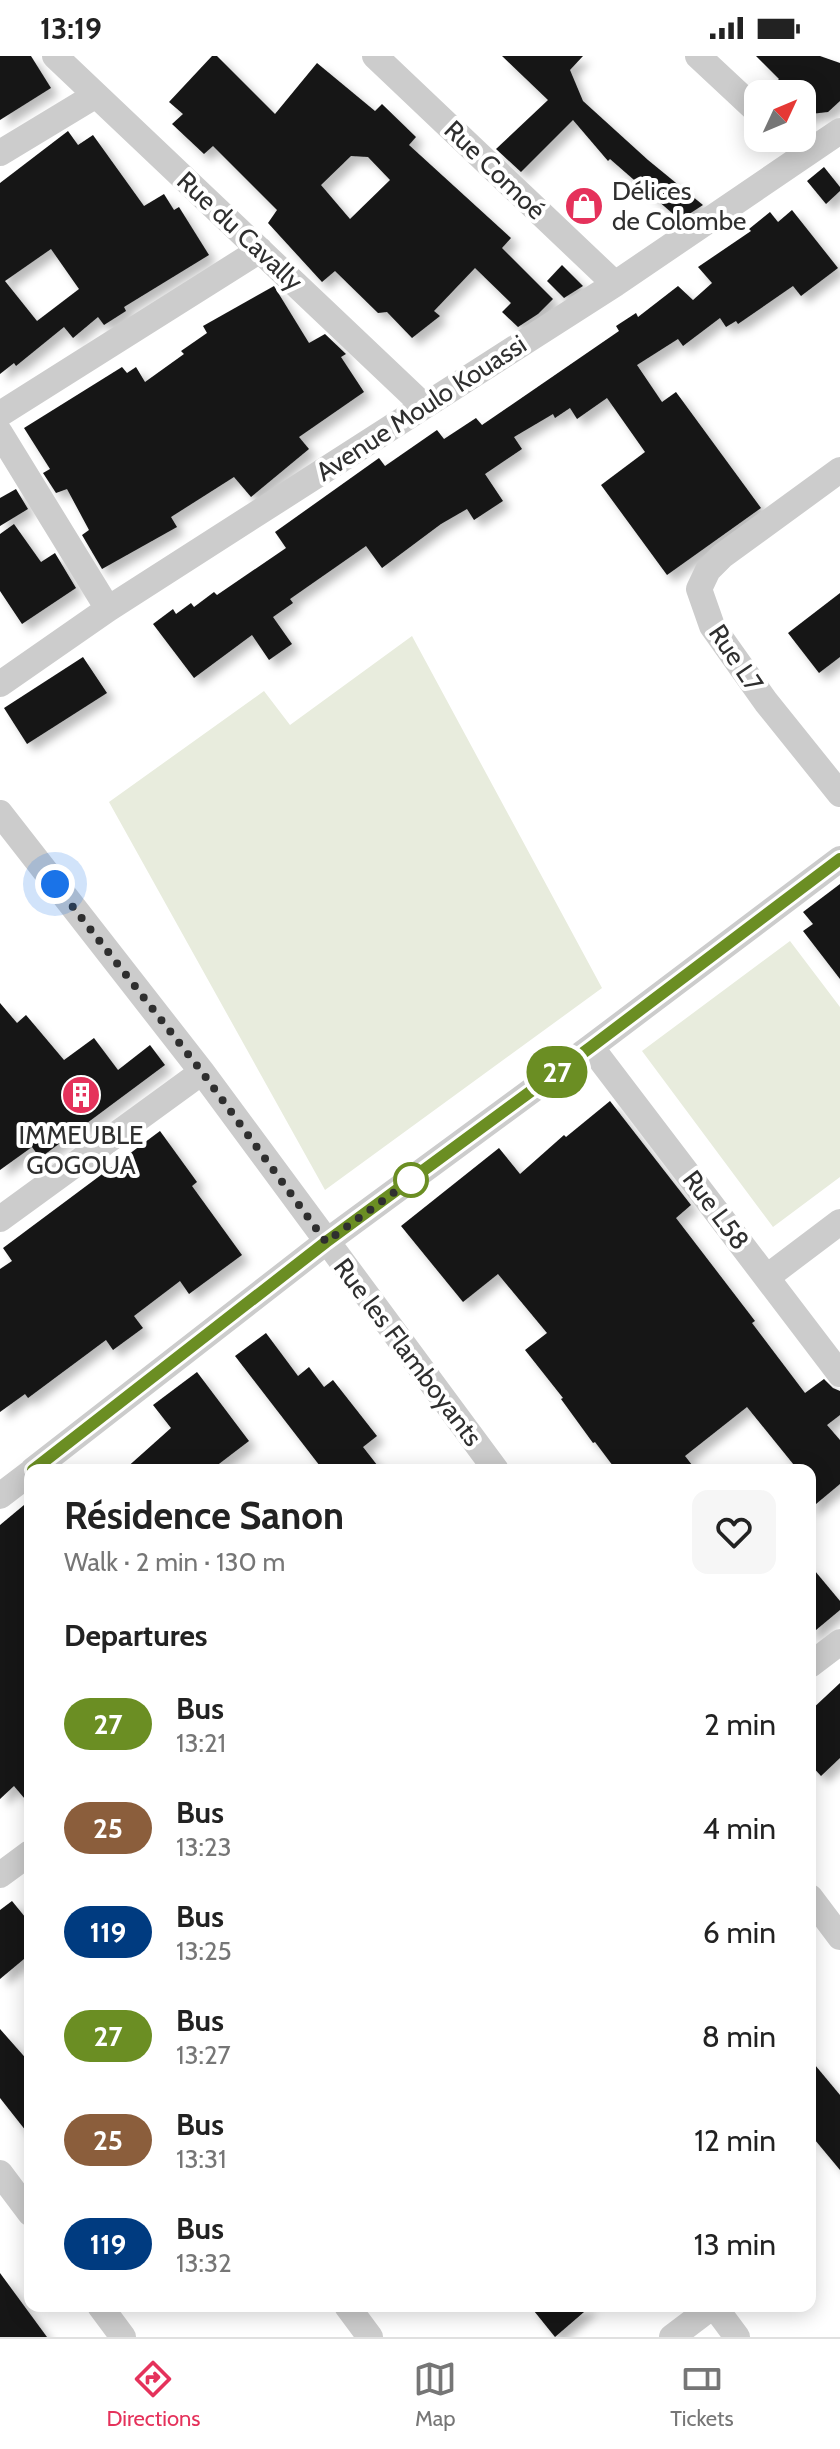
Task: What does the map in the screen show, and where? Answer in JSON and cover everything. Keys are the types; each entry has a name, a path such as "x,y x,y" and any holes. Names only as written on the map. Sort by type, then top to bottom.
{"street":[{"name":"Rue du Cavally","path":"55,56 424,406"},
{"name":"Rue Comoé","path":"375,56 615,284"},
{"path":"698,56 744,99"},
{"path":"0,153 96,95"},
{"name":"Avenue Moulo Kouassi","path":"816,139 840,131"},
{"name":"Avenue Moulo Kouassi","path":"0,684 108,609 615,284 787,152"},
{"path":"0,414 260,250"},
{"path":"0,433 108,609"},
{"name":"Rue L7","path":"840,470 722,556 708,570 699,589 712,626 766,702 840,794"},
{"name":"Rue les Flamboyants","path":"0,813 202,1072 492,1464"},
{"path":"41,1464 326,1242 840,859"},
{"name":"Rue L58","path":"591,1047 840,1374"},
{"path":"0,1219 202,1072"},
{"path":"767,1277 840,1222"},
{"path":"0,1496 24,1477"},
{"path":"816,1660 840,1642"},
{"path":"816,1905 840,1937"},
{"path":"0,2173 24,2205"},
{"path":"104,2312 123,2337"},
{"path":"351,2312 370,2337"},
{"path":"672,2337 706,2312"},
{"path":"718,2312 737,2337"}],"shaded area":[{"path":"412,636 602,988 325,1190 109,802 264,691 290,725"},
{"path":"790,941 840,1007 840,1177 773,1227 642,1051"}],"building":[{"path":"0,56 31,56 51,88 0,120"},
{"path":"212,56 217,56 275,114 317,63 375,111 382,104 416,137 409,145 511,238 502,248 553,299 518,327 502,312 511,303 475,268 434,311 440,316 412,338 387,312 378,313 335,271 322,282 268,223 277,210 213,146 204,154 172,124 183,114 169,102","holes":["351,156 368,157 390,180 350,219 321,185"]},
{"path":"502,56 583,56 570,70 583,101 703,205 680,220 610,159 608,161 573,120 521,172 496,149 548,100"},
{"path":"756,56 820,56 840,63 840,101 828,112 816,113 816,80 779,79"},
{"path":"68,131 78,145 93,135 144,206 164,194 174,210 179,207 209,255 124,307 126,311 104,325 98,317 73,338 64,327 16,366 14,363 0,374 0,183","holes":["51,249 79,289 37,321 5,281"]},
{"path":"824,167 840,187 840,191 826,204 807,181"},
{"path":"792,210 838,268 801,296 793,286 738,324 736,321 726,327 720,318 683,346 678,339 637,365 662,402 676,392 761,508 667,575 601,485 645,452 607,398 577,419 570,408 555,418 553,414 514,437 522,449 485,474 503,501 474,520 467,509 441,524 382,568 366,546 290,599 293,603 273,617 292,644 269,660 252,635 194,678 153,624 173,609 176,614 191,603 194,607 214,592 217,595 286,548 275,532 379,458 385,466 437,430 444,439 476,418 482,425 619,331 616,326 636,313 638,317 678,286 693,300 712,283 698,267 751,231 749,229 770,212 778,222"},
{"path":"562,265 583,286 564,298 547,281"},
{"path":"274,286 309,343 325,334 346,354 341,357 364,392 299,437 309,449 251,497 234,477 171,517 177,527 102,569 82,535 89,530 67,489 56,493 43,473 50,469 24,428 122,367 127,373 136,367 145,382 207,333 203,326"},
{"path":"16,489 28,509 0,526 0,498"},
{"path":"14,524 41,562 55,553 76,588 22,624 0,591 0,534"},
{"path":"840,593 840,657 819,673 788,633"},
{"path":"83,657 107,693 27,744 4,708"},
{"path":"840,884 840,979 803,931 813,924 803,912"},
{"path":"0,1003 17,1023 26,1015 64,1060 94,1038 118,1070 150,1045 165,1065 40,1158 32,1147 0,1170"},
{"path":"610,1101 691,1205 676,1218 755,1321 752,1323 805,1393 824,1379 840,1391 840,1415 827,1425 840,1440 840,1484 816,1504 816,1464 793,1464 747,1407 685,1456 691,1464 612,1464 525,1350 547,1333 498,1274 463,1302 401,1226 499,1148 520,1174 564,1135 566,1137"},
{"path":"160,1131 197,1182 192,1186 242,1255 189,1294 180,1281 134,1316 143,1328 113,1350 106,1340 28,1398 25,1394 0,1412 0,1269 12,1261 3,1248"},
{"path":"266,1333 298,1376 309,1367 324,1387 333,1380 377,1436 363,1447 376,1464 318,1464 235,1356"},
{"path":"197,1372 249,1441 219,1464 131,1464 171,1428 153,1405"},
{"path":"24,1505 24,1798 14,1786 0,1799 0,1525"},
{"path":"816,1572 840,1601 840,1610 816,1630"},
{"path":"840,1683 840,1758 821,1776 816,1771 816,1705"},
{"path":"12,1901 24,1916 24,1959 0,1979 0,1910"},
{"path":"0,2029 24,2056 24,2128 0,2098"},
{"path":"816,2066 840,2095 840,2170 816,2141"},
{"path":"0,2273 24,2306 24,2312 29,2312 47,2337 0,2337"},
{"path":"535,2312 584,2312 555,2337"}],"bus line":[{"name":"27","path":"41,1464 326,1242 840,859"}],"place":[{"name":"Délices de Colombe","path":"584,206"},
{"name":"IMMEUBLE GOGOUA","path":"81,1095"}],"route":[{"path":"55,884 202,1072 326,1242 411,1180"}]}
